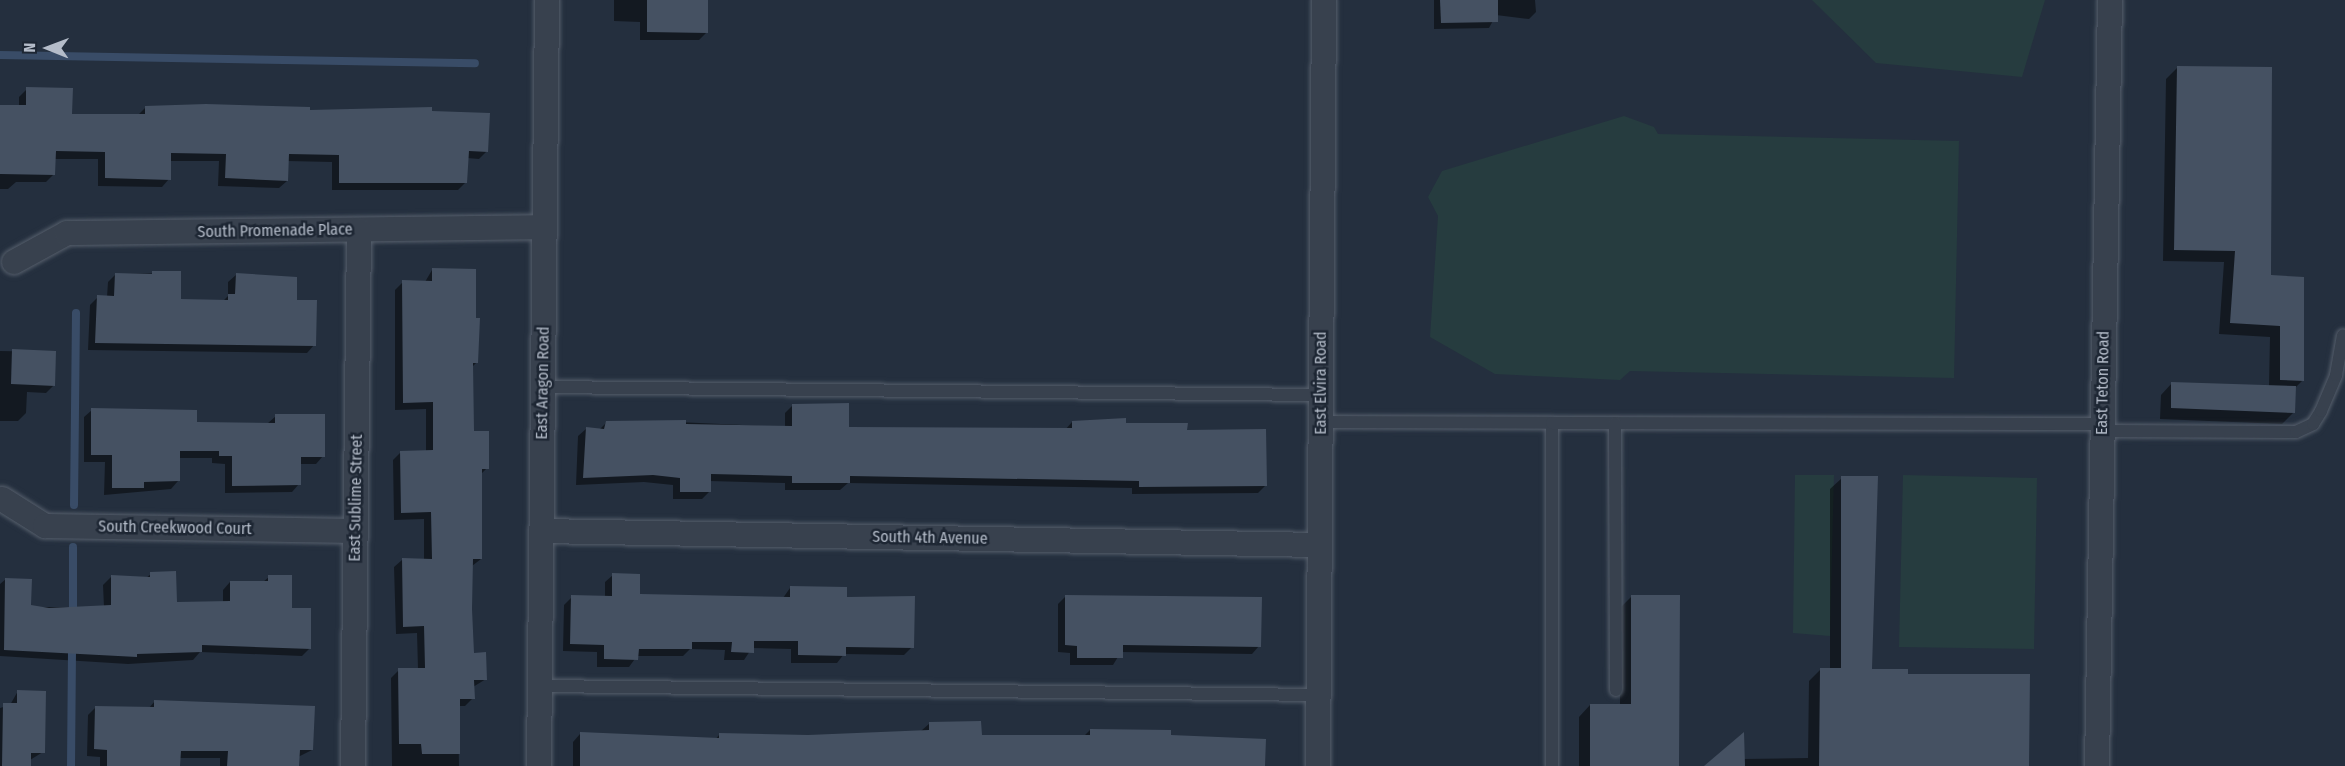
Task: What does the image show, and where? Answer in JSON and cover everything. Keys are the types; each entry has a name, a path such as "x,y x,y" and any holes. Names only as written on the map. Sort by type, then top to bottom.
{"street":[{"name":"East Aragon Road","path":"539,766 547,0"},
{"name":"East Elvira Road","path":"1318,766 1324,0"},
{"name":"East Teton Road","path":"2097,766 2110,0"},
{"name":"South Promenade Place","path":"14,262 68,233 544,227"},
{"name":"East Sublime Street","path":"353,766 359,230"},
{"name":"South Creekwood Court","path":"2,499 45,526 356,531"},
{"name":"South 4th Avenue","path":"541,531 1319,545"}],"lane":[{"path":"1321,422 2103,428 2296,432 2313,424 2321,411 2336,375 2343,336"},
{"path":"543,387 1321,395"},
{"path":"1552,423 1552,766"},
{"path":"1615,423 1616,690"},
{"path":"540,686 1318,696"}],"green space":[{"path":"1812,0 2045,0 2022,77 1876,63"},
{"path":"1624,116 1654,127 1658,134 1959,141 1954,378 1630,371 1620,380 1495,374 1430,337 1438,216 1428,197 1442,171"},
{"path":"1795,475 1834,475 1830,636 1793,633"},
{"path":"1903,475 2037,478 2034,649 1899,647"}],"building":[{"path":"647,0 708,0 708,33 647,32"},
{"path":"1440,0 1498,0 1498,22 1441,23"},
{"path":"2177,66 2272,67 2271,275 2304,277 2304,381 2280,380 2280,326 2230,323 2235,251 2174,250"},
{"path":"26,87 73,88 72,114 145,114 145,106 206,104 310,107 310,110 432,107 432,111 490,113 488,152 469,151 467,183 339,183 339,155 289,154 288,181 225,178 226,154 171,153 171,180 105,178 105,152 56,151 55,175 0,174 0,105 26,105"},
{"path":"432,268 476,269 476,318 480,318 478,363 473,363 474,431 489,431 489,469 482,469 482,559 473,559 472,609 474,653 486,652 487,680 474,680 475,699 460,699 460,754 422,754 421,744 399,744 398,668 425,668 424,626 403,627 402,558 432,559 431,512 401,513 400,451 433,450 433,402 403,403 402,280 432,281"},
{"path":"152,271 181,271 181,299 228,300 228,294 235,294 236,273 297,277 297,300 317,300 316,346 95,343 97,295 114,296 115,273 152,274"},
{"path":"12,349 56,351 55,386 11,384"},
{"path":"2171,382 2296,386 2295,413 2171,408"},
{"path":"849,403 849,427 1072,428 1072,421 1126,418 1126,423 1188,423 1187,430 1266,429 1267,486 1139,487 1139,481 850,476 850,483 792,483 792,476 711,474 711,492 680,492 680,478 653,475 583,478 586,427 604,429 606,421 686,420 686,424 792,426 792,404"},
{"path":"91,408 197,410 197,422 275,423 275,414 325,414 325,457 301,457 301,485 232,486 232,456 219,456 219,451 180,451 180,481 144,482 144,488 112,488 112,455 91,455"},
{"path":"1841,476 1878,476 1872,669 1908,669 1908,674 2030,674 2029,766 1819,766 1820,668 1841,668"},
{"path":"176,571 177,602 230,601 230,581 268,581 268,575 292,575 292,608 311,608 311,649 202,645 202,652 137,654 137,657 4,650 5,578 32,579 31,605 49,608 111,605 111,575 150,577 150,572"},
{"path":"612,573 640,574 640,594 790,597 790,586 847,587 847,597 915,596 914,648 846,647 846,656 798,655 798,641 754,641 754,653 731,652 732,642 692,642 692,649 639,649 638,660 604,659 604,645 570,644 571,595 612,596"},
{"path":"1065,595 1262,597 1261,647 1123,645 1123,658 1077,658 1077,646 1065,645"},
{"path":"1631,595 1680,595 1679,766 1590,766 1590,704 1631,704"},
{"path":"17,690 46,691 45,753 31,753 31,766 2,766 3,703 17,703"},
{"path":"154,700 315,706 313,750 300,750 299,766 227,766 228,751 181,751 180,766 107,766 107,750 94,749 95,706 154,707"},
{"path":"981,721 982,735 1090,735 1090,729 1171,730 1171,735 1266,739 1265,766 580,766 580,732 719,738 719,733 808,735 929,730 929,722"},
{"path":"1744,732 1745,766 1704,766"}],"waterway":[{"path":"0,55 475,63"},
{"path":"74,505 76,313"},
{"path":"73,547 73,615"},
{"path":"71,766 72,645"}]}
